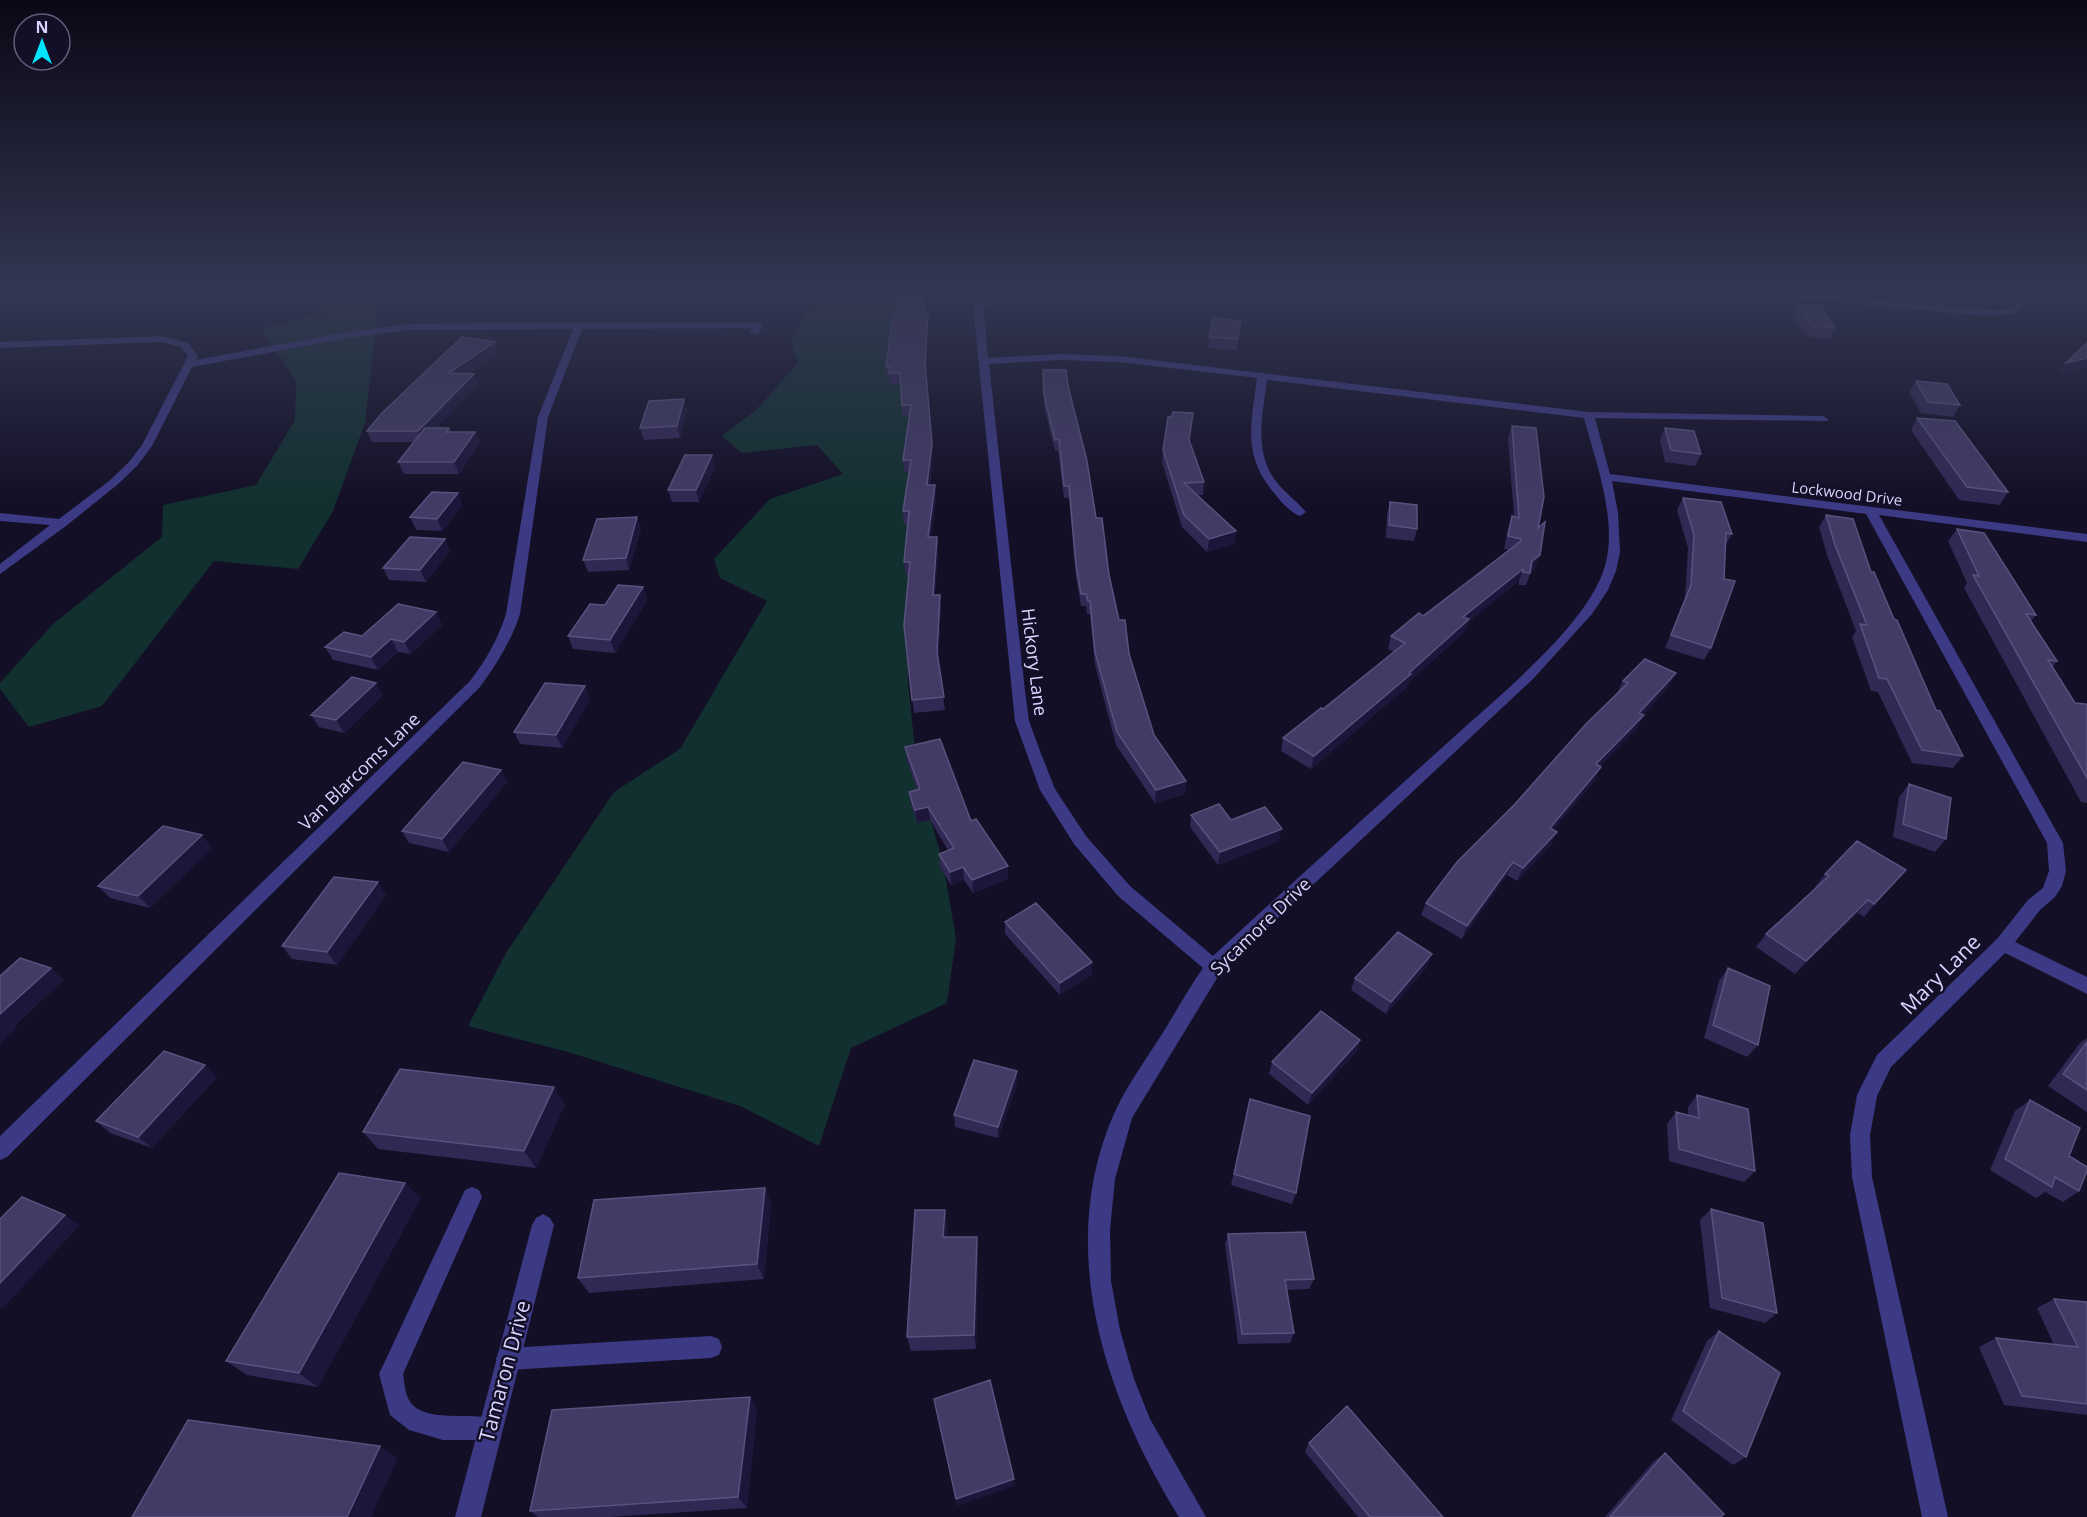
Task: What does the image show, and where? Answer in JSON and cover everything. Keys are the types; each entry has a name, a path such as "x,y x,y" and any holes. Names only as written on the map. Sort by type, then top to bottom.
{"street":[{"path":"0,570 113,483 133,464 147,446 192,361"},
{"path":"191,364 208,361"},
{"name":"Van Blarcoms Lane","path":"0,1150 466,693 494,660 507,636 513,614 543,417 566,361"},
{"path":"983,361 989,361"},
{"name":"Hickory Lane","path":"983,361 1023,721 1048,790 1080,840 1124,891 1214,966"},
{"path":"1123,361 1588,415 1823,419"},
{"path":"1262,377 1255,445 1258,461 1266,478 1280,495 1300,512"},
{"name":"Sycamore Drive","path":"1193,1517 1172,1485 1141,1428 1114,1356 1100,1287 1098,1228 1104,1174 1119,1125 1137,1087 1214,966 1504,698 1584,617 1599,596 1609,574 1615,552 1615,527 1588,415"},
{"name":"Lockwood Drive","path":"1604,477 2087,537"},
{"name":"Mary Lane","path":"1870,510 2055,843 2060,866 2055,885 2041,901 2034,905 2003,944 1884,1061 1867,1095 1860,1135 1862,1177 1935,1517"},
{"path":"0,517 62,523"},
{"path":"2003,944 2087,986"},
{"path":"472,1197 392,1374 398,1407 417,1422 443,1428 489,1428"},
{"name":"Tamaron Drive","path":"468,1517 489,1428 543,1225"},
{"path":"507,1359 711,1347"}],"green space":[{"path":"283,361 372,361 365,423 333,511 298,569 214,561 102,706 29,727 0,689 0,683 53,624 162,537 163,505 256,485 295,420 296,381"},
{"path":"797,361 912,361 919,395 908,458 908,682 917,770 943,863 956,938 947,1003 851,1048 819,1146 740,1106 568,1052 468,1026 506,953 614,792 680,749 767,601 720,578 714,559 770,499 843,474 817,445 742,453 722,436 756,410 798,363"}],"building":[{"path":"437,361 467,361 449,373 474,374 418,431 367,431 382,413"},
{"path":"887,361 925,361 932,443 927,485 935,485 928,537 937,537 933,595 940,595 937,652 944,697 912,700 904,625 910,562 904,562 909,511 903,511 911,460 903,460 911,405 902,405 900,373 889,373 890,367 886,367"},
{"path":"1043,370 1066,370 1087,461 1096,518 1102,518 1109,575 1119,620 1125,620 1129,654 1154,735 1186,781 1156,790 1117,732 1095,652 1090,601 1086,594 1081,594 1069,486 1064,486 1059,439 1055,440 1044,395"},
{"path":"1916,381 1947,384 1960,405 1928,402"},
{"path":"684,399 677,426 640,428 649,401"},
{"path":"1173,412 1193,413 1189,440 1204,482 1184,483 1236,531 1209,539 1184,515 1163,450 1168,417 1172,416"},
{"path":"1917,418 1955,421 2008,492 1967,487"},
{"path":"1512,426 1536,428 1544,497 1538,528 1545,522 1540,555 1532,561 1530,573 1523,572 1523,569 1463,617 1469,619 1409,673 1411,674 1314,756 1283,738 1405,643 1391,636 1419,613 1423,616 1521,541 1521,539 1508,536 1512,516 1519,518"},
{"path":"425,428 449,428 446,432 475,432 454,462 398,462"},
{"path":"1665,428 1694,431 1701,454 1671,450"},
{"path":"685,455 712,455 696,490 668,490"},
{"path":"432,492 458,493 437,519 410,517"},
{"path":"1683,498 1721,502 1732,534 1726,533 1724,579 1735,581 1711,648 1671,635 1691,585 1694,535"},
{"path":"1390,502 1417,505 1417,529 1389,525"},
{"path":"1826,515 1853,519 1871,572 1874,572 1894,619 1897,620 1936,710 1940,711 1963,756 1922,750 1887,679 1879,678 1860,624 1867,625 1835,545"},
{"path":"637,517 626,558 583,560 597,519"},
{"path":"1957,529 1984,533 2036,615 2026,614 2057,661 2048,660 2075,703 2087,705 2087,778 1973,575 1979,576"},
{"path":"410,537 445,539 420,570 383,568"},
{"path":"618,585 643,587 610,640 568,636 590,604 605,605"},
{"path":"398,604 436,612 404,642 391,639 371,657 325,647 344,632 362,636"},
{"path":"1645,659 1676,673 1639,713 1644,715 1596,764 1601,767 1550,828 1557,832 1523,868 1513,862 1467,926 1426,903 1457,862 1515,804 1586,724 1628,683 1623,681"},
{"path":"352,677 376,683 336,720 311,715"},
{"path":"545,683 585,686 556,735 514,732"},
{"path":"940,739 971,821 976,819 1008,866 972,880 963,867 950,872 939,854 954,848 928,807 915,810 909,792 920,789 905,747"},
{"path":"463,762 501,770 442,839 402,831"},
{"path":"1909,784 1951,798 1946,839 1903,824"},
{"path":"1219,804 1231,820 1265,807 1282,829 1220,852 1191,815"},
{"path":"163,826 202,835 138,896 98,886"},
{"path":"1857,841 1906,870 1874,904 1868,900 1806,961 1766,934 1829,876 1825,874"},
{"path":"334,877 378,882 327,952 282,946"},
{"path":"1036,903 1092,962 1060,983 1005,922"},
{"path":"1398,932 1432,954 1391,1002 1355,978"},
{"path":"20,958 51,968 0,1014 0,976"},
{"path":"1728,968 1770,986 1758,1045 1713,1025"},
{"path":"1321,1011 1360,1040 1312,1093 1272,1062"},
{"path":"2087,1042 2087,1090 2063,1074"},
{"path":"164,1051 205,1065 138,1137 96,1121"},
{"path":"974,1060 1017,1071 998,1127 954,1115"},
{"path":"400,1069 554,1087 524,1151 363,1132"},
{"path":"1697,1095 1748,1109 1755,1171 1679,1149 1676,1112 1699,1118"},
{"path":"1250,1099 1310,1116 1296,1193 1234,1174"},
{"path":"2030,1100 2080,1128 2069,1156 2087,1167 2079,1191 2055,1177 2052,1187 2005,1159"},
{"path":"339,1173 405,1183 299,1373 226,1361"},
{"path":"765,1188 757,1264 578,1278 594,1200"},
{"path":"22,1197 65,1215 0,1283 0,1219"},
{"path":"1711,1209 1763,1223 1777,1313 1722,1298"},
{"path":"915,1210 945,1210 943,1237 977,1237 974,1335 907,1337"},
{"path":"1305,1232 1314,1279 1285,1280 1294,1333 1242,1334 1228,1234"},
{"path":"2054,1299 2087,1302 2087,1404 2022,1396 1996,1338 2078,1347"},
{"path":"1719,1331 1780,1373 1746,1457 1683,1411"},
{"path":"990,1380 1014,1479 956,1499 934,1399"},
{"path":"750,1397 738,1497 530,1511 552,1410"},
{"path":"1347,1406 1443,1517 1370,1517 1309,1443"},
{"path":"188,1420 380,1446 347,1517 132,1517"},
{"path":"1665,1453 1724,1514 1721,1517 1610,1517"}]}
